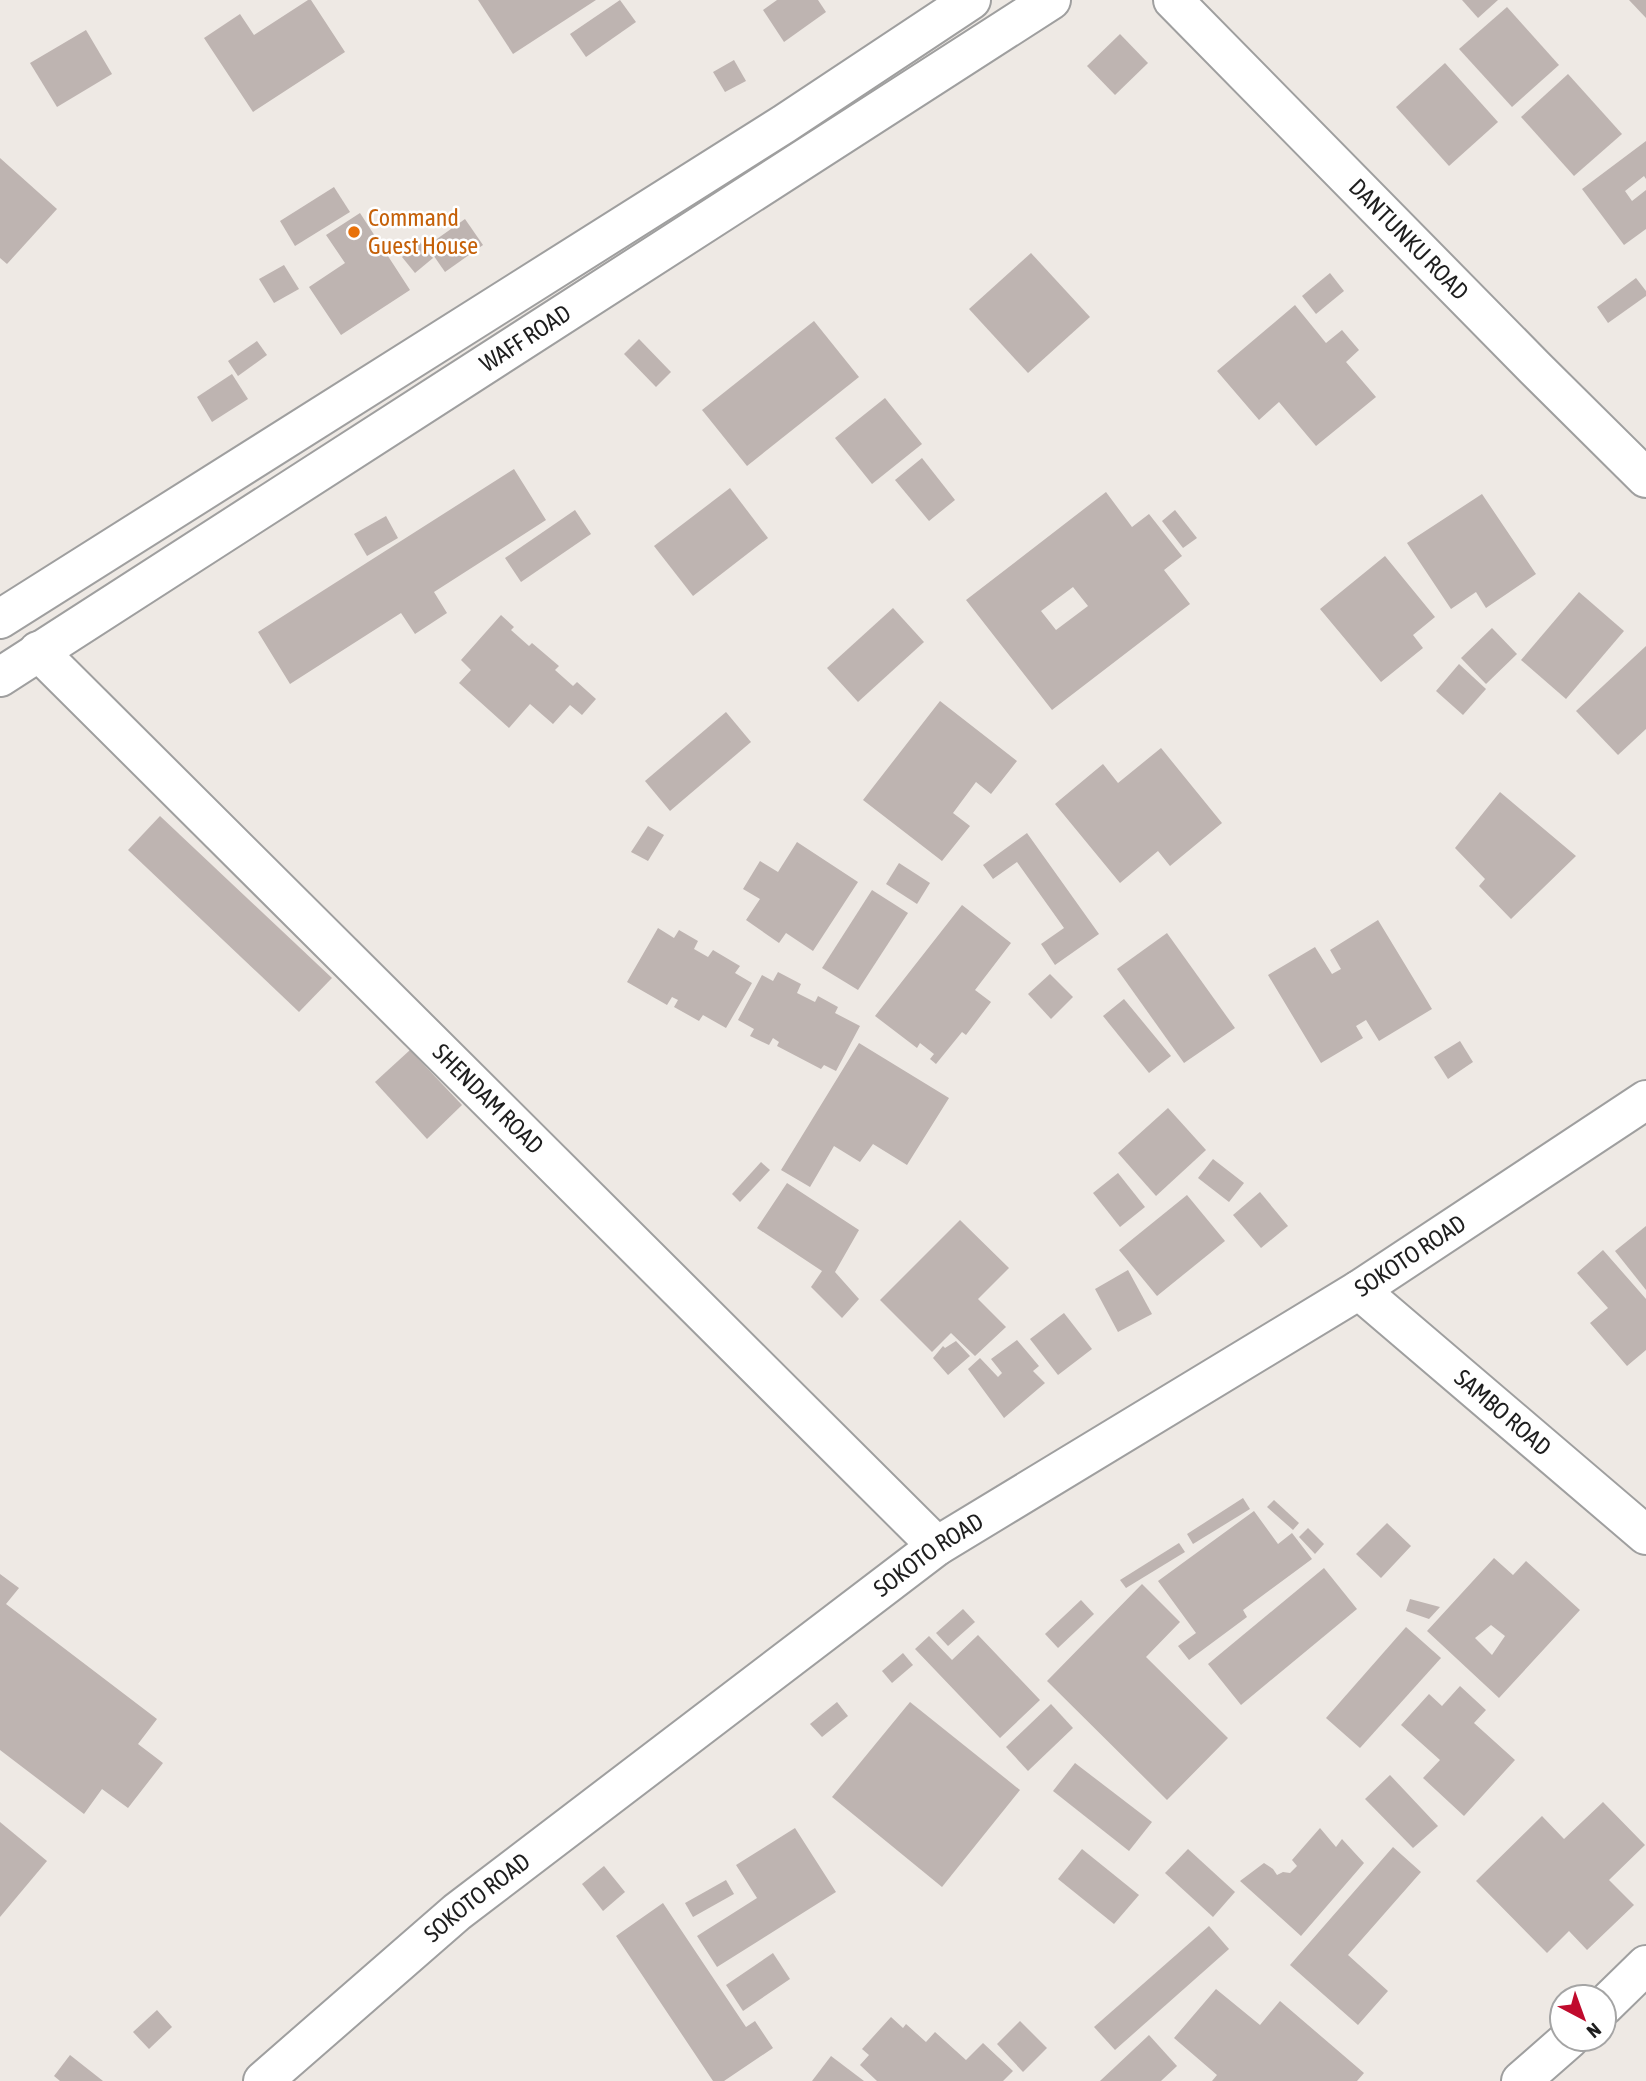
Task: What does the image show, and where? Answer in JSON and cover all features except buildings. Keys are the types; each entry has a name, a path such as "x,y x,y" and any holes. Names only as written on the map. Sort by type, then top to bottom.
{"street":[{"name":"WAFF ROAD","path":"0,619 772,131 971,0"},
{"name":"WAFF ROAD","path":"0,677 1051,0"},
{"name":"DANTUNKU ROAD","path":"1173,0 1525,359 1646,478"},
{"name":"SHENDAM ROAD","path":"38,651 937,1546"},
{"name":"SOKOTO ROAD","path":"264,2081 457,1912 937,1546 1359,1290 1646,1100"},
{"name":"SAMBO ROAD","path":"1359,1290 1646,1535"},
{"path":"1618,1992 1646,1965"},
{"path":"1521,2081 1553,2053"}],"place":[{"name":"Command Guest House","path":"354,232"}]}
